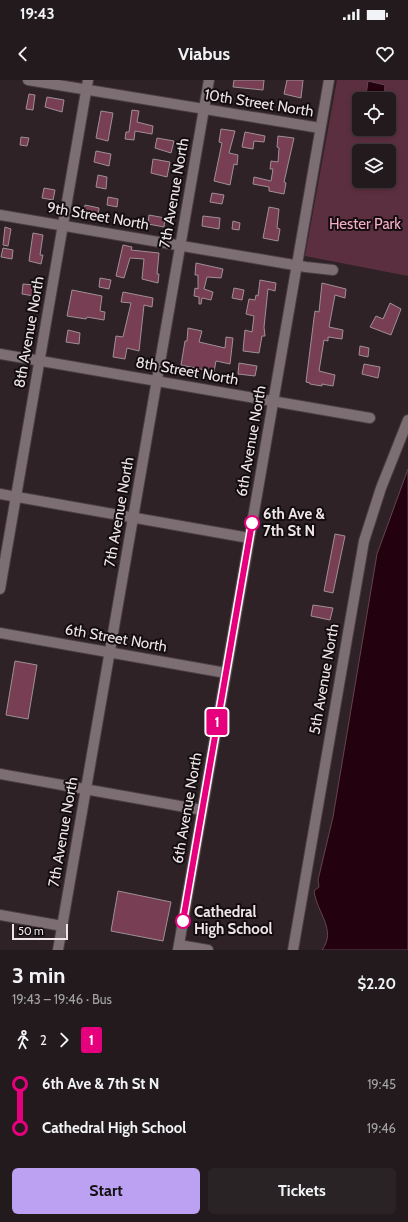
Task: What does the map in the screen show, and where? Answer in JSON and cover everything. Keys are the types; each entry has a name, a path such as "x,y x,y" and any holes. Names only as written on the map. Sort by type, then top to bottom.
{"street":[{"name":"10th Street North","path":"28,80 88,85 204,109 320,128"},
{"name":"7th Avenue North","path":"58,950 209,80"},
{"name":"6th Avenue North","path":"179,948 329,80"},
{"name":"8th Avenue North","path":"0,589 88,85"},
{"name":"9th Street North","path":"0,215 296,266 333,270"},
{"name":"8th Street North","path":"0,354 370,418"},
{"name":"5th Avenue North","path":"293,950 364,541 381,488 408,420"},
{"path":"0,494 249,538"},
{"name":"6th Street North","path":"0,633 226,673"},
{"path":"0,774 202,810"},
{"path":"0,915 62,926"},
{"path":"179,948 208,950"}],"green space":[{"name":"Hester Park","path":"337,80 408,80 408,276 305,256"}],"shaded area":[{"path":"368,81 385,85 384,92 367,92"},
{"path":"408,469 408,950 322,950 328,935 325,921 314,891 319,887 318,880 333,817 377,554"}],"building":[{"path":"234,80 264,80 263,90 233,87"},
{"path":"287,80 303,80 301,98 284,94"},
{"path":"29,94 35,95 33,110 26,109"},
{"path":"47,97 64,100 62,112 45,107"},
{"path":"132,110 139,111 137,122 153,126 152,134 135,131 134,140 125,139 126,132 129,132"},
{"path":"101,111 113,113 108,141 96,138"},
{"path":"221,129 235,131 229,153 238,155 237,165 234,164 230,185 214,181 222,143 219,142"},
{"path":"245,132 265,136 264,142 254,141 253,149 242,147"},
{"path":"278,136 294,138 284,182 286,183 284,194 269,191 269,187 253,184 254,177 271,181 273,169 270,169 271,161 278,162"},
{"path":"21,137 29,138 27,146 20,145"},
{"path":"157,138 174,141 171,153 155,148"},
{"path":"96,151 111,154 109,166 94,162"},
{"path":"153,159 170,162 167,177 151,173"},
{"path":"98,175 107,177 106,189 96,187"},
{"path":"44,188 55,190 53,200 42,198"},
{"path":"212,193 224,195 222,204 210,202"},
{"path":"108,197 118,199 117,207 107,205"},
{"path":"85,205 99,208 98,218 83,215"},
{"path":"269,207 279,209 277,228 280,229 278,241 263,238"},
{"path":"149,215 165,218 164,227 148,224"},
{"path":"203,216 220,218 219,229 202,226"},
{"path":"233,221 240,223 239,230 232,229"},
{"path":"5,227 11,229 8,246 3,245"},
{"path":"33,233 43,235 40,255 43,255 41,264 29,261"},
{"path":"123,245 132,247 131,250 159,253 157,274 159,274 158,283 142,279 144,259 130,258 124,278 116,276"},
{"path":"3,248 13,250 12,259 1,257"},
{"path":"196,263 223,269 221,278 207,277 204,289 213,292 211,300 202,298 201,304 199,304 199,297 194,296 195,288 198,289 198,275 195,275"},
{"path":"100,278 111,280 109,289 99,287"},
{"path":"260,280 276,283 275,291 268,289 264,327 265,336 262,336 259,353 243,351 245,330 252,332 254,316 246,314 249,299 255,300 256,295 258,296"},
{"path":"322,283 346,289 345,298 335,295 329,327 343,330 342,339 328,337 328,341 324,340 319,371 335,375 333,386 322,384 322,386 306,382 315,311 319,312"},
{"path":"23,284 35,285 34,296 22,294"},
{"path":"234,288 244,290 242,300 232,298"},
{"path":"72,290 102,296 100,311 105,312 104,320 67,316"},
{"path":"123,292 153,298 152,307 144,305 139,351 127,348 125,359 113,357 116,336 123,337 131,303 121,302"},
{"path":"390,303 401,309 391,335 370,327 376,316 383,319"},
{"path":"188,328 202,331 199,342 225,348 226,337 233,338 230,364 216,361 214,372 181,365 185,341 187,341"},
{"path":"68,330 80,333 79,344 66,342"},
{"path":"360,346 369,348 368,357 359,355"},
{"path":"239,363 257,366 255,376 238,374"},
{"path":"364,364 380,367 378,378 362,374"},
{"path":"335,534 345,536 333,593 324,591"},
{"path":"313,605 333,608 330,620 311,616"},
{"path":"15,661 37,665 28,719 6,715"},
{"path":"118,891 171,902 163,941 111,931"}],"bus line":[{"name":"1","path":"183,921 252,523"}],"place":[{"name":"6th Ave & 7th St N","path":"252,523"},
{"name":"Cathedral High School","path":"183,921"}]}
